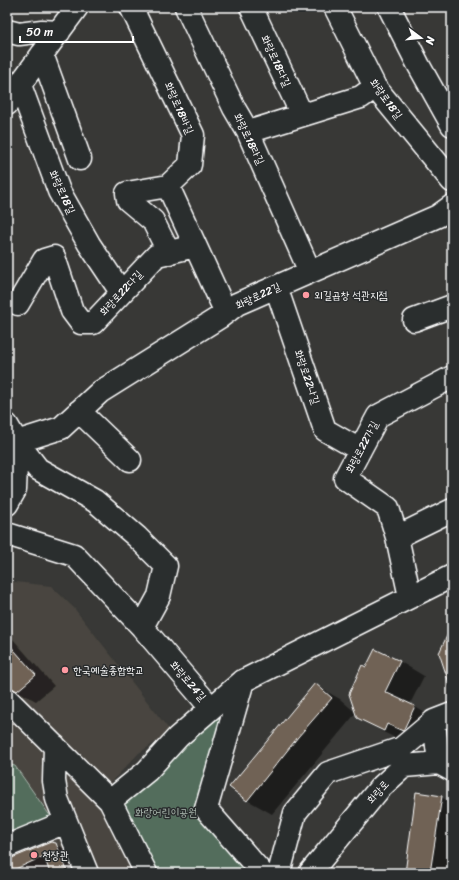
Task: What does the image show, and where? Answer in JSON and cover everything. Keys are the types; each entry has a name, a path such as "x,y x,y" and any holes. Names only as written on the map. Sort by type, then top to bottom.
{"street":[{"name":"화랑로18바길","path":"131,7 193,135 190,165 168,186"},
{"name":"화랑로18라길","path":"186,7 234,108 248,132 310,272"},
{"name":"화랑로18다길","path":"251,7 302,115"},
{"name":"화랑로18길","path":"336,7 375,87 452,181"},
{"path":"389,7 418,64 452,125"},
{"path":"7,104 59,32 73,9"},
{"path":"7,31 19,34 42,31 59,32"},
{"path":"42,54 80,158"},
{"name":"화랑로18길","path":"20,85 59,191 89,244 120,292"},
{"path":"248,132 361,97 375,87"},
{"path":"169,253 153,222 128,200 128,193 168,186 227,312"},
{"name":"화랑로22길","path":"10,437 61,428 100,392 227,312 237,304 451,211"},
{"name":"화랑로22다길","path":"18,304 44,260 54,257 72,311 81,323 93,323 120,292 157,255 195,246"},
{"name":"화랑로22나길","path":"276,287 325,430 360,450"},
{"path":"414,320 452,306"},
{"name":"화랑로22가길","path":"410,597 397,537 388,508 345,478 378,416 452,377"},
{"path":"79,411 130,460"},
{"path":"7,504 14,490 10,437"},
{"path":"10,437 38,468 95,501 137,537 166,566 159,596 142,627"},
{"path":"397,537 452,510"},
{"name":"화랑로24길","path":"7,534 74,555 142,627 211,708 243,681 452,576"},
{"path":"243,681 206,809 262,873"},
{"path":"7,699 110,801 146,873"},
{"path":"110,801 147,771 178,737 211,708"},
{"path":"443,718 446,766"},
{"path":"279,873 295,813 328,773 402,748 443,718"},
{"path":"55,746 55,790 57,799 87,873"},
{"name":"화랑로","path":"316,866 380,788 404,766 446,766"},
{"path":"7,846 66,822"}],"shaded area":[{"name":"한국예술종합학교","path":"7,581 51,586 74,608 171,732 139,753 96,798 141,873 7,873 7,835 15,766 7,764"}],"green space":[{"name":"화랑어린이공원","path":"243,681 206,809 262,873 155,873 117,808"},
{"path":"7,764 15,766 53,820 7,835"}],"building":[{"path":"452,625 452,686 450,686 439,653"},
{"path":"7,642 36,675 17,691 7,686"},
{"path":"375,649 400,661 385,692 415,706 403,731 387,724 384,731 357,718 349,694 362,665 366,667"},
{"path":"315,683 332,698 298,737 247,801 229,787"},
{"path":"416,792 442,796 430,873 405,873"},
{"name":"천장관","path":"51,842 56,843 68,873 50,873 44,856 7,873 7,858 12,858"}],"place":[{"name":"외길곱창 석관지점","path":"306,295"},
{"name":"한국예술종합학교","path":"65,670"},
{"name":"천장관","path":"34,855"}]}
